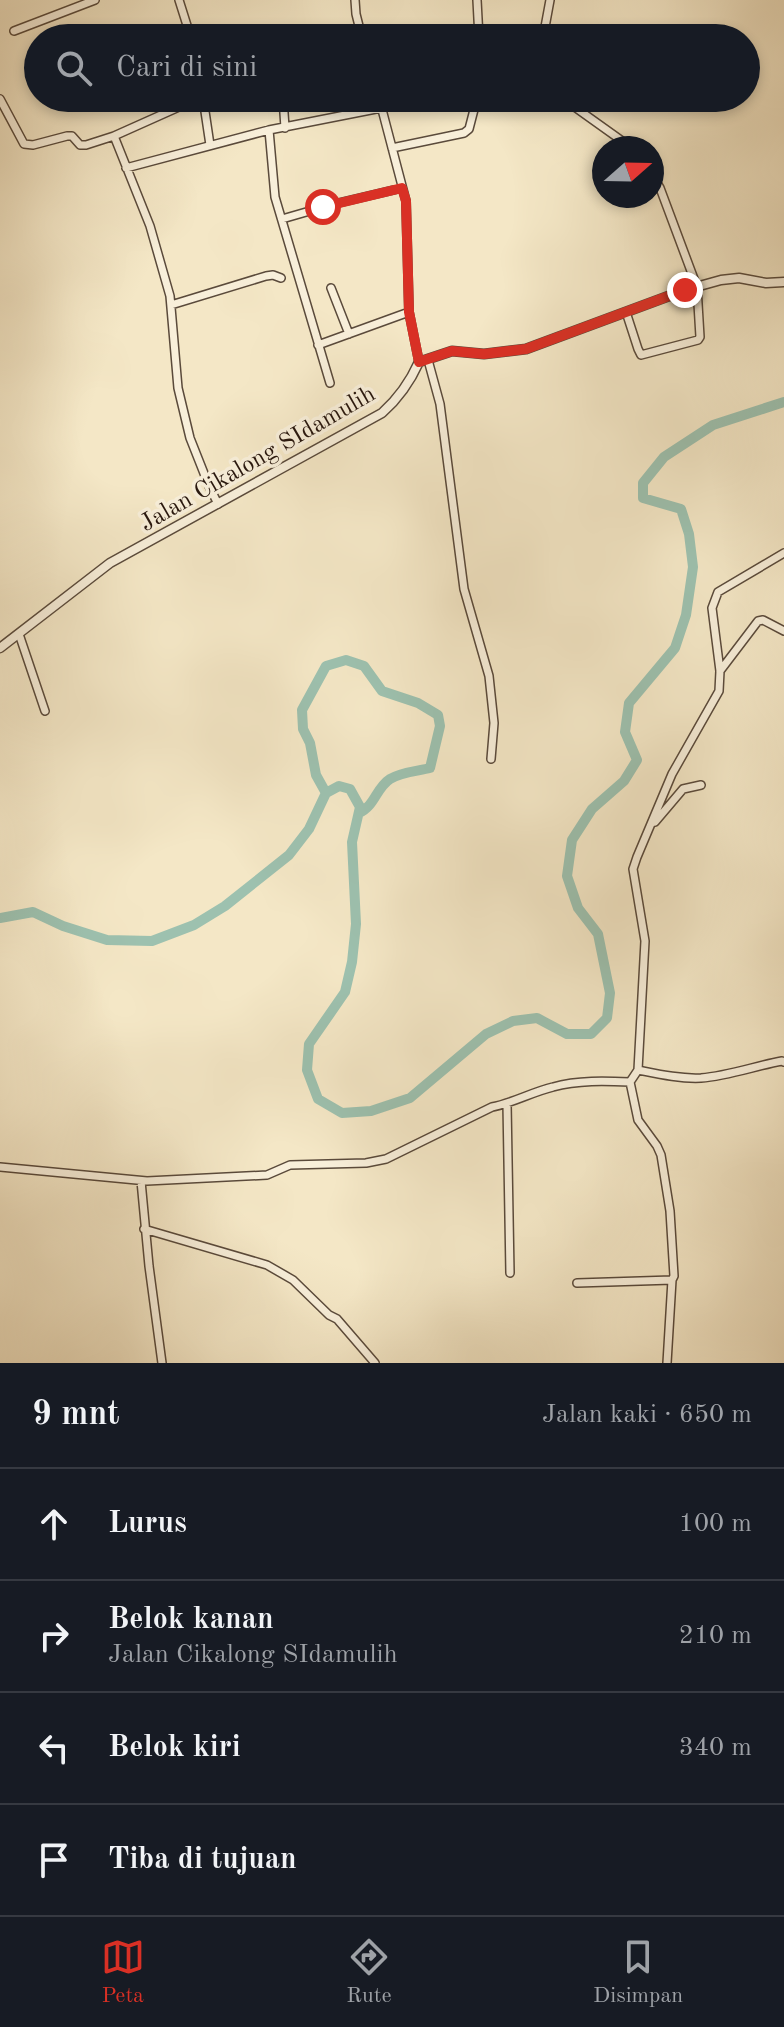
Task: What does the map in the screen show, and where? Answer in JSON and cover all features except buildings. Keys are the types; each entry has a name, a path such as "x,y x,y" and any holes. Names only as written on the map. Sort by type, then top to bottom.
{"street":[{"path":"32,24 95,0"},
{"path":"179,0 187,24"},
{"path":"355,0 358,24"},
{"path":"477,0 478,24"},
{"path":"546,24 550,0"},
{"path":"14,31 24,27"},
{"path":"0,99 24,144 33,145 72,136 80,145 86,145 169,112"},
{"path":"204,112 210,145"},
{"path":"284,112 285,128"},
{"path":"126,168 269,130 362,112"},
{"path":"382,112 406,201 409,312 440,404 464,589 489,676 494,723 491,759"},
{"path":"392,148 464,133 469,129 473,112"},
{"path":"582,112 615,136"},
{"path":"269,130 274,187 330,383"},
{"path":"114,136 150,226 170,296 178,388 190,438 218,504"},
{"path":"282,219 402,188"},
{"path":"626,312 641,355 698,340 701,334 697,287 664,199"},
{"path":"171,305 266,276 281,278"},
{"path":"424,361 452,351 484,354 526,349 729,278 784,282"},
{"path":"331,288 349,334"},
{"path":"318,345 409,312"},
{"name":"Jalan Cikalong SIdamulih","path":"0,648 110,563 382,413 395,402 424,361"},
{"path":"667,1363 674,1276 665,1172 660,1151 638,1120 630,1082 638,1070 645,941 633,869 672,774 719,691 720,671 712,608 718,592 784,553"},
{"path":"720,671 758,621 763,620 784,631"},
{"path":"19,634 45,711"},
{"path":"644,841 659,816 683,789 701,785"},
{"path":"638,1070 699,1078 784,1062"},
{"path":"0,1167 141,1181 267,1175 290,1165 377,1161 421,1143 492,1107 552,1087 583,1082 630,1082"},
{"path":"507,1104 510,1273"},
{"path":"141,1181 144,1229 162,1363"},
{"path":"144,1229 267,1265 293,1280 337,1319 375,1363"},
{"path":"577,1283 672,1280"}],"waterway":[{"path":"0,918 33,912 63,926 107,940 152,941 194,925 225,906 289,855 309,829 326,793 339,786 350,789 360,807 352,842 356,924 345,992 309,1044 307,1070 318,1099 342,1113 371,1111 410,1098 486,1034 513,1021 537,1018 567,1034 591,1034 607,1018 610,993 598,934 578,908 567,876 572,840 592,809 624,781 637,760 625,732 629,703 675,648 686,615 693,567 689,534 681,509 643,498 643,483 664,457 713,425 784,402"},
{"path":"326,793 316,775 310,743 303,729 302,710 326,666 346,660 364,666 382,691 418,703 438,715 440,726 430,768 390,779 369,806 359,813"}],"route":[{"path":"323,207 402,188 406,201 409,312 419,362 452,351 484,354 526,349 685,290"}]}
